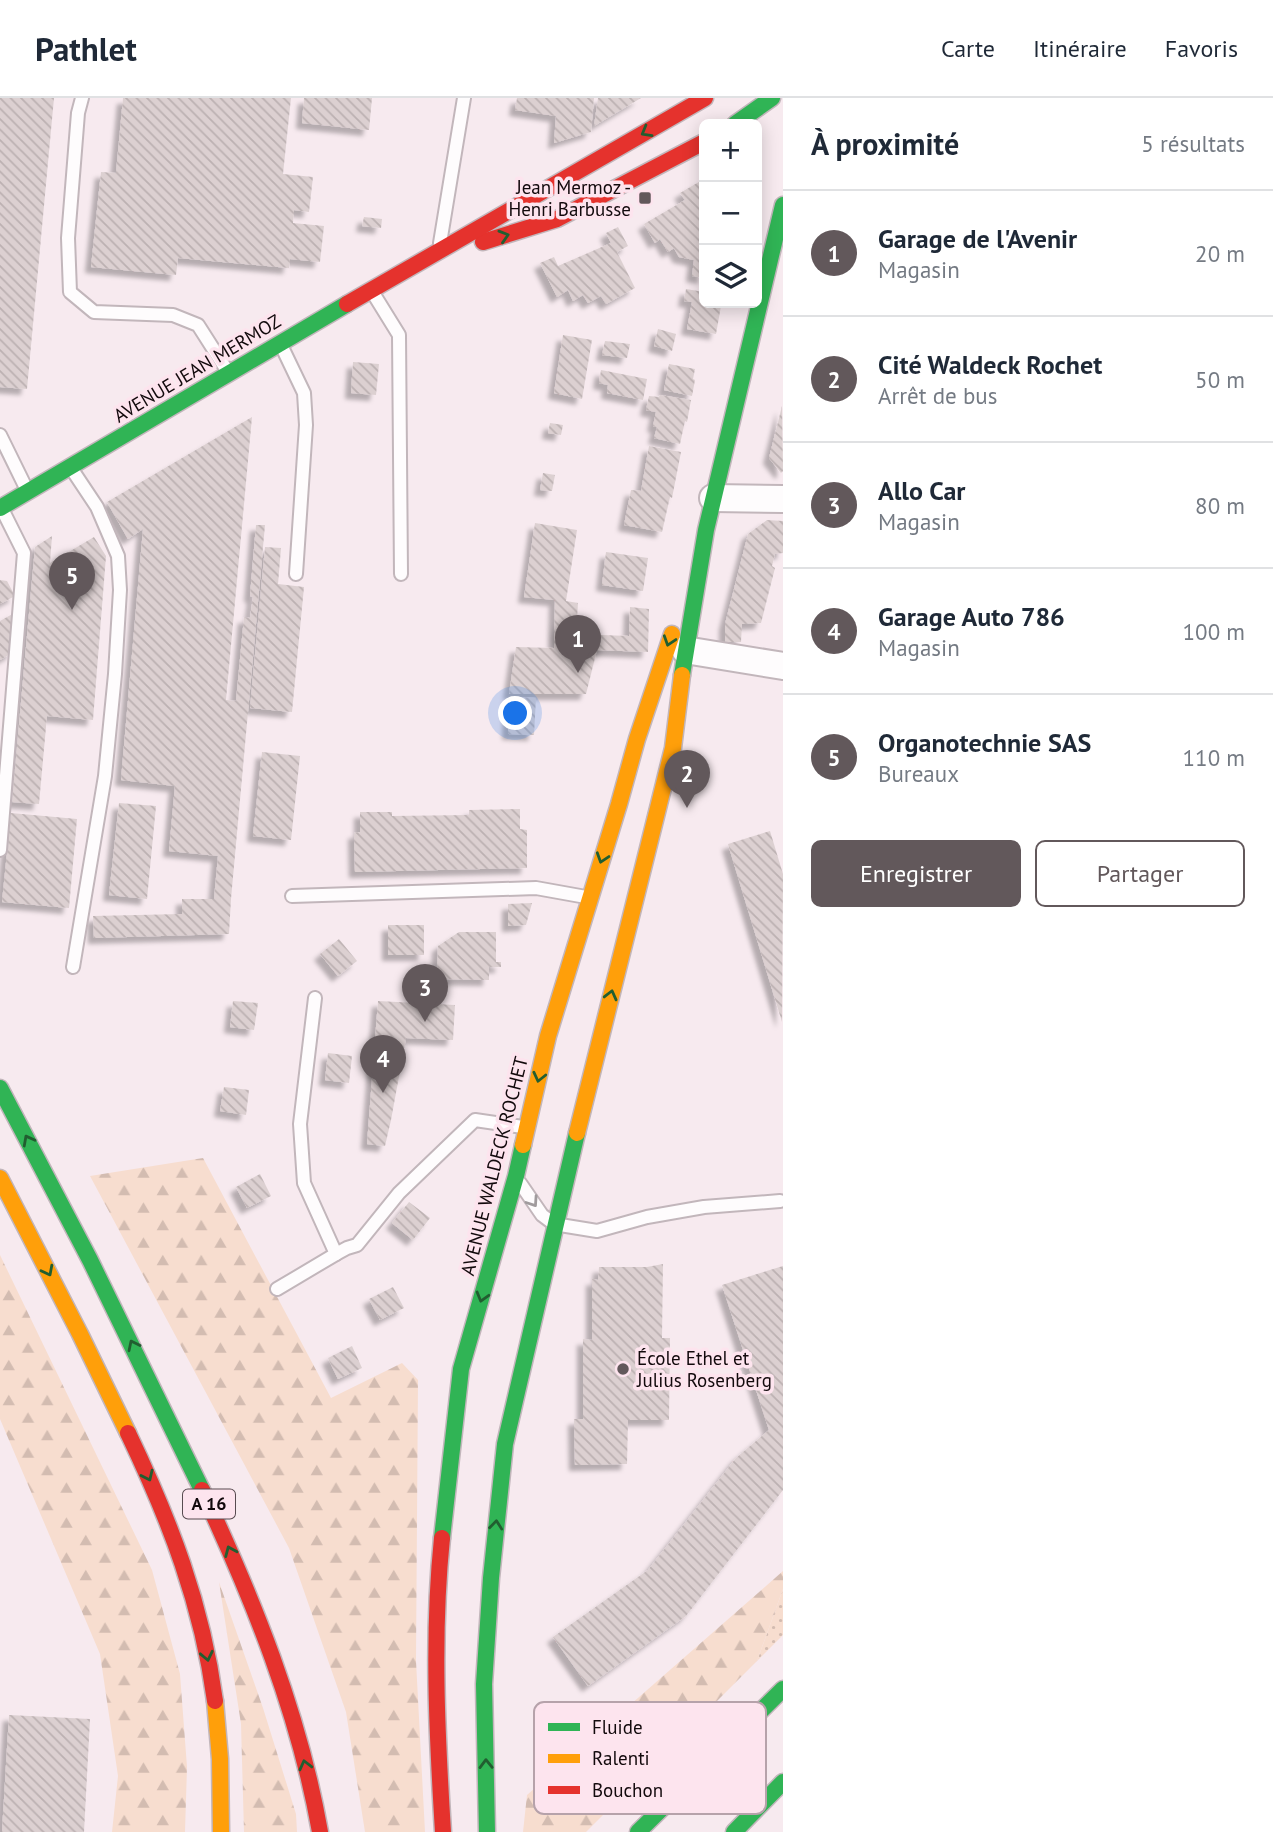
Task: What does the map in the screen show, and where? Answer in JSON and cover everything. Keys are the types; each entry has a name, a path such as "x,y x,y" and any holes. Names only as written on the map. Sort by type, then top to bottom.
{"main road":[{"name":"AVENUE JEAN MERMOZ","path":"1,508 438,250 705,98"},
{"path":"742,119 772,98"},
{"name":"AVENUE JEAN MERMOZ","path":"416,264 557,219 699,145"},
{"name":"AVENUE WALDECK ROCHET","path":"487,1832 484,1684 491,1578 505,1444 554,1224 673,748 685,650 706,530 783,205"},
{"name":"AVENUE WALDECK ROCHET","path":"757,316 783,247"},
{"name":"AVENUE WALDECK ROCHET","path":"443,1832 438,1747 437,1587 461,1368 516,1176 548,1036 637,739 706,530"},
{"name":"A 16","path":"0,1088 56,1192 192,1468 253,1606 290,1709 320,1832"},
{"name":"A 16","path":"0,1178 111,1396 177,1546 191,1590 212,1678 219,1734 221,1832"},
{"path":"766,1706 783,1689"},
{"path":"766,1799 783,1782"},
{"path":"638,1832 656,1814"},
{"path":"734,1832 752,1814"}],"street":[{"path":"713,498 783,499"},
{"path":"685,650 783,666"}],"lane":[{"path":"82,98 78,113 68,238 70,292 94,312 173,315 198,326 229,373"},
{"path":"438,250 464,98"},
{"path":"371,290 399,335 401,574"},
{"path":"280,343 303,393 306,425 296,574"},
{"path":"0,435 28,492"},
{"path":"70,467 97,508 118,556 120,590 105,776 73,967"},
{"path":"0,850 24,553 1,508"},
{"path":"292,896 536,888 590,897"},
{"path":"315,998 300,1124 304,1183 336,1255"},
{"path":"277,1289 347,1248 357,1245 399,1194 475,1121 527,1127"},
{"path":"516,1176 542,1214 554,1224 597,1231 647,1216 704,1207 780,1201"}],"green space":[{"path":"203,1158 331,1398 402,1363 418,1380 416,1661 425,1832 365,1832 346,1712 289,1548 90,1176"},
{"path":"0,1255 152,1570 180,1674 187,1767 185,1832 112,1832 118,1776 100,1654 0,1419"},
{"path":"783,1571 783,1589 757,1661 716,1702 633,1702"},
{"path":"219,1582 263,1708 296,1814 297,1832 244,1832 241,1724"},
{"path":"783,1589 783,1635 757,1661"},
{"path":"534,1789 534,1814 604,1814 586,1832 523,1832 527,1795"}],"building":[{"path":"0,98 54,98 27,389 0,387"},
{"path":"123,98 291,98 283,174 313,177 309,212 294,210 293,223 324,226 320,262 290,259 289,268 178,258 176,275 91,267 101,172 116,173"},
{"path":"304,98 372,98 369,130 302,123"},
{"path":"517,98 594,98 591,132 554,143 556,116 515,110"},
{"path":"598,98 641,98 594,126"},
{"path":"699,182 699,277 692,276 694,260 679,257 674,248 668,252 660,239 655,243 644,224 685,200 680,193"},
{"path":"364,217 382,219 381,228 362,226"},
{"path":"618,227 628,246 617,252 635,288 606,304 601,296 588,303 583,295 573,301 568,290 557,297 540,263 554,257 558,266 611,243 606,233"},
{"path":"686,289 699,291 699,308 721,308 716,334 687,329 692,302 684,301"},
{"path":"658,329 676,334 672,351 654,346"},
{"path":"563,335 592,340 582,399 554,393"},
{"path":"605,341 630,344 627,358 602,355"},
{"path":"353,362 379,364 376,395 351,393"},
{"path":"669,364 695,369 692,396 664,390"},
{"path":"601,370 647,379 643,400 607,393 608,385 599,383"},
{"path":"649,396 691,400 680,444 654,438 657,427 653,426 656,412 646,410"},
{"path":"782,406 783,471 781,473 769,458"},
{"path":"252,417 226,700 236,701 244,617 250,618 253,597 250,596 256,525 265,525 229,934 94,938 93,916 182,914 182,899 214,899 218,856 169,851 175,786 121,780 143,529 128,539 107,502"},
{"path":"550,423 563,425 561,435 548,433"},
{"path":"649,446 681,452 662,532 624,525 631,490 641,491"},
{"path":"543,473 555,475 552,491 540,490"},
{"path":"767,520 783,521 783,553 775,554 772,566 775,568 761,623 742,624 741,642 725,642 725,624 748,534"},
{"path":"535,523 577,530 566,601 578,603 576,634 629,636 630,607 649,609 648,652 597,650 586,694 509,694 516,647 554,648 555,600 524,597"},
{"path":"52,536 50,563 94,537 106,556 93,720 47,716 39,804 12,802 35,547"},
{"path":"265,547 281,548 278,584 304,587 292,712 250,708"},
{"path":"606,552 648,558 643,591 602,585"},
{"path":"0,580 7,581 15,596 0,604"},
{"path":"16,612 12,653 0,660 0,621"},
{"path":"509,697 536,698 534,735 508,734"},
{"path":"262,752 300,756 291,840 253,836"},
{"path":"119,803 156,806 147,899 109,895"},
{"path":"520,809 520,829 527,830 527,868 355,872 354,833 360,832 360,812 392,812 392,816 469,815 469,810"},
{"path":"11,813 77,819 69,908 2,902"},
{"path":"770,831 783,874 782,1022 728,844"},
{"path":"532,903 526,925 508,926 508,904"},
{"path":"388,925 424,925 424,955 388,955"},
{"path":"459,932 496,932 496,962 501,962 501,967 489,967 489,980 437,979 438,946"},
{"path":"339,939 357,961 338,976 320,954"},
{"path":"233,1001 258,1003 254,1030 230,1027"},
{"path":"378,1001 455,1005 453,1040 406,1038 385,1146 367,1144"},
{"path":"328,1053 352,1056 349,1083 325,1080"},
{"path":"224,1087 249,1090 246,1115 220,1111"},
{"path":"260,1174 271,1196 247,1208 236,1187"},
{"path":"409,1202 430,1218 413,1240 392,1223"},
{"path":"663,1264 662,1338 670,1338 669,1420 628,1420 627,1464 575,1465 574,1419 583,1419 583,1339 592,1340 592,1279 598,1280 599,1267 647,1267"},
{"path":"783,1266 783,1490 686,1616 588,1686 553,1637 648,1570 736,1458 769,1430 722,1285"},
{"path":"393,1287 404,1308 380,1320 369,1299"},
{"path":"352,1346 362,1368 338,1379 328,1358"},
{"path":"9,1715 90,1719 84,1832 2,1832"}],"traffic: fast":[{"path":"742,119 772,98"},
{"path":"682,675 706,530 783,205"},
{"path":"0,508 347,304"},
{"path":"0,1088 90,1260 202,1490"},
{"path":"487,1832 484,1684 491,1578 505,1444 577,1133"},
{"path":"442,1538 461,1369 523,1145"},
{"path":"766,1706 783,1689"},
{"path":"766,1799 783,1782"},
{"path":"638,1832 656,1814"},
{"path":"734,1832 752,1814"}],"traffic: slow":[{"path":"523,1145 548,1036 637,739 672,634"},
{"path":"577,1133 673,748 682,675"},
{"path":"0,1178 128,1433"},
{"path":"215,1701 220,1759 221,1832"}],"traffic: jam":[{"path":"347,304 705,98"},
{"path":"483,242 557,219 699,145"},
{"path":"128,1433 171,1531 193,1597 215,1701"},
{"path":"202,1490 239,1573 287,1700 320,1832"},
{"path":"442,1538 436,1648 443,1832"}],"place":[{"name":"Jean Mermoz - Henri Barbusse","path":"645,198"},
{"name":"Organotechnie SAS","path":"72,610"},
{"name":"Garage de l'Avenir","path":"578,673"},
{"name":"Cité Waldeck Rochet","path":"687,808"},
{"name":"Allo Car","path":"425,1022"},
{"name":"Garage Auto 786","path":"383,1093"},
{"name":"École Ethel et Julius Rosenberg","path":"623,1369"}]}
